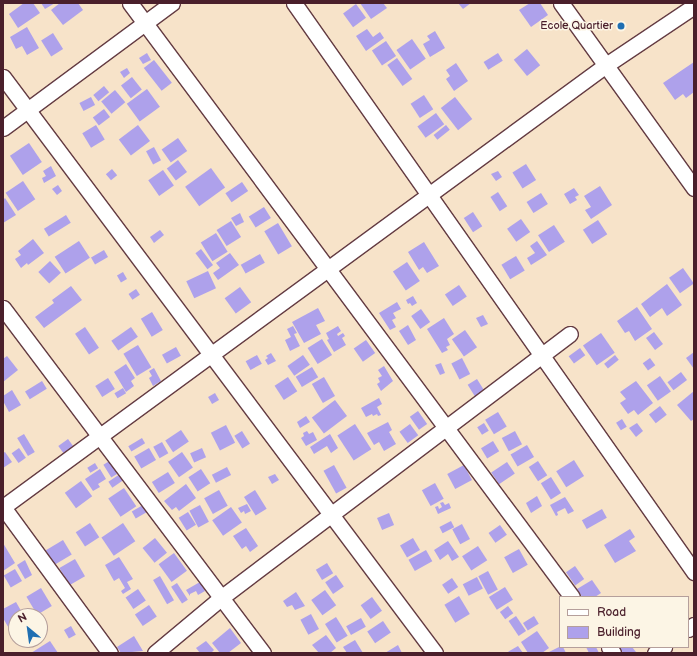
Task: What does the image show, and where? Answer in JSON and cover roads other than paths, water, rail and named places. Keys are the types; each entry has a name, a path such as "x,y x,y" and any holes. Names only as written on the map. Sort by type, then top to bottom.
{"street":[{"path":"130,3 571,596"},
{"path":"3,128 172,3"},
{"path":"294,3 694,572"},
{"path":"561,3 694,188"},
{"path":"110,653 3,507 606,66 694,6"},
{"path":"3,78 435,653"},
{"path":"3,308 263,653"},
{"path":"155,653 222,597 446,428 541,354 570,334"}],"place":[{"name":"Ecole Quartier","path":"621,26"}]}
